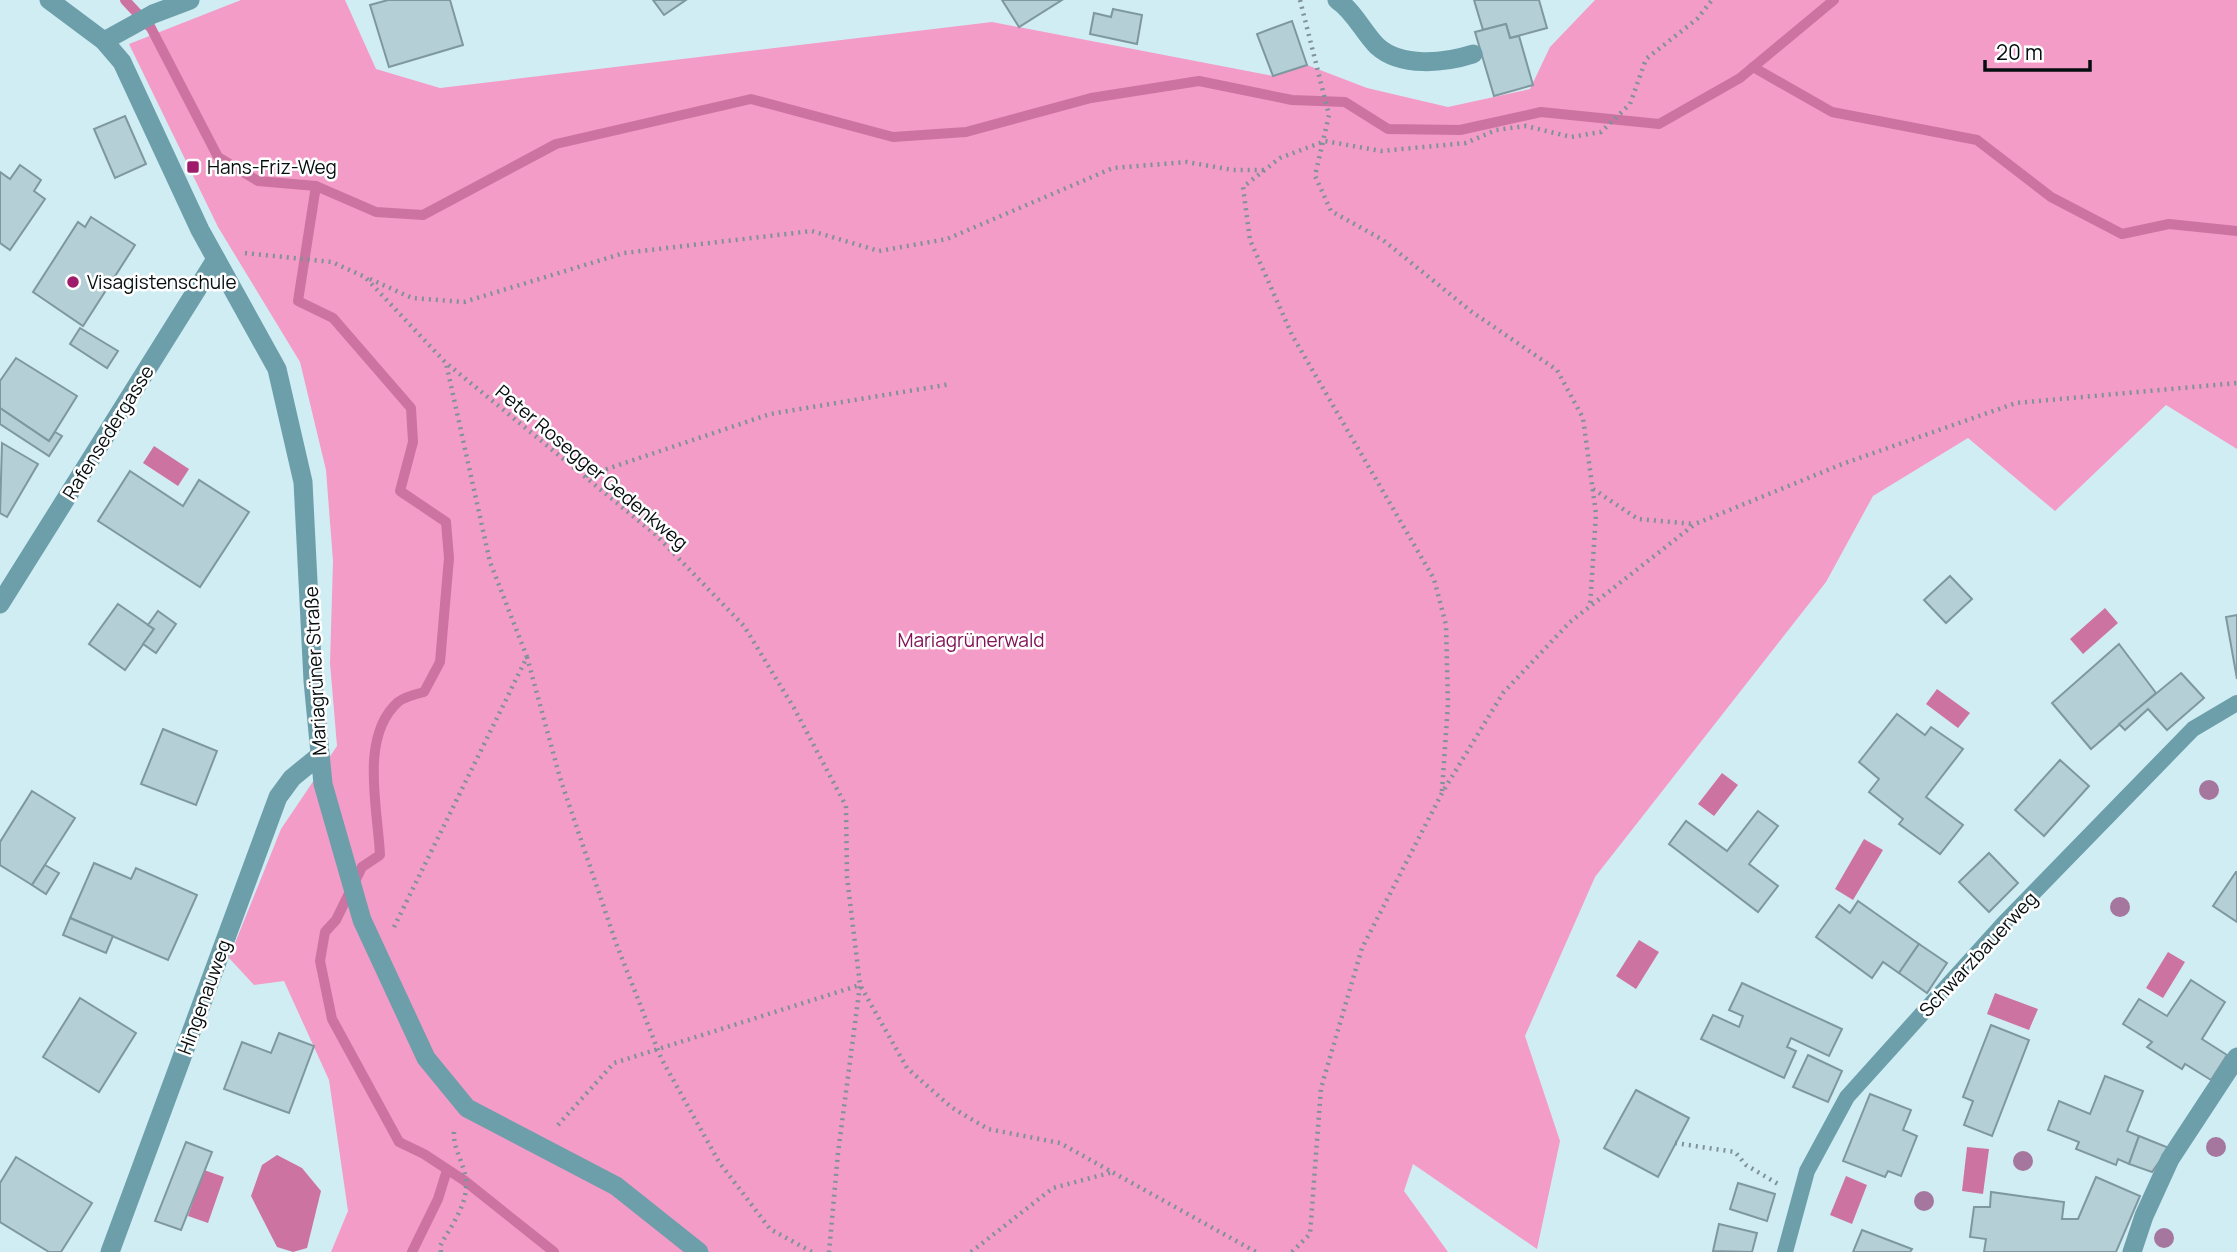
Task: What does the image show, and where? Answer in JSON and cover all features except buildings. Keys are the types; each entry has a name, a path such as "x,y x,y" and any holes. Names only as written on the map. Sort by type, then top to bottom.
{"street":[{"name":"Mariagrüner Straße","path":"49,0 104,41 129,76 224,256 276,369 293,431 305,508 319,756 337,842 362,920 426,1058 467,1108 616,1185 699,1252"},
{"path":"104,41 153,14 190,0"},
{"path":"1337,0 1379,48 1412,61 1447,62 1473,54"},
{"name":"Rafensedergasse","path":"0,604 224,256"},
{"name":"Hingenauweg","path":"110,1252 278,797 292,778 319,756"},
{"path":"2132,1252 2144,1216 2171,1159 2231,1079 2237,1057"}],"lane":[{"name":"Schwarzbauerweg","path":"1785,1252 1807,1171 1847,1097 2003,924 2193,729 2237,703"}],"path":[{"path":"1300,0 1329,115 1315,176 1331,211 1383,240 1472,312 1557,370 1583,418 1596,514 1590,606"},
{"path":"1442,793 1448,704 1446,625 1434,579 1292,335 1250,240 1243,187 1280,158 1325,141 1381,151 1466,143 1496,130 1526,126 1571,136 1601,132 1630,104 1646,59 1697,19 1712,0"},
{"path":"365,277 412,298 464,302 624,253 812,232 879,251 947,239 1112,167 1187,162 1233,170 1265,170"},
{"name":"Peter Rosegger Gedenkweg","path":"224,256 281,254 332,262 365,277 446,362 656,535 744,626 794,708 846,806 847,877 860,985 907,1068 951,1107 988,1129 1060,1143 1256,1252"},
{"path":"446,362 489,562 527,657 560,778 616,943 659,1051 719,1162 770,1229 812,1252"},
{"path":"1292,1252 1310,1234 1321,1088 1362,948 1442,793 1503,693 1570,622 1695,524 1845,463 2016,403 2237,383"},
{"path":"585,477 770,414 951,384"},
{"path":"1592,489 1638,519 1695,524"},
{"path":"388,940 527,657"},
{"path":"555,1128 614,1063 659,1051 860,985 838,1153 829,1252"},
{"path":"440,1252 440,1246 466,1198 465,1174 453,1134 467,1108"},
{"path":"1675,1143 1735,1152 1746,1166 1799,1198"},
{"path":"971,1252 1053,1188 1113,1172"}],"green space":[{"name":"Mariagrünerwald","path":"241,0 345,0 376,69 440,88 992,22 1273,76 1307,65 1367,88 1448,107 1530,89 1550,47 1595,0 2237,0 2237,449 2166,405 2055,511 1968,438 1873,496 1826,582 1595,877 1525,1036 1560,1141 1537,1249 1413,1164 1404,1191 1448,1252 331,1252 348,1211 329,1080 284,981 254,985 229,958 281,829 337,746 330,663 333,561 326,470 300,362 218,227 129,44"}],"shaded area":[{"path":"154,446 189,469 178,486 143,463"},
{"path":"2105,608 2118,623 2083,654 2070,639"},
{"path":"1937,689 1970,713 1958,728 1926,704"},
{"path":"1722,773 1738,785 1714,816 1698,804"},
{"path":"1864,839 1883,850 1853,900 1835,889"},
{"path":"1639,940 1659,952 1636,989 1616,976"},
{"path":"2168,952 2185,962 2163,998 2146,988"},
{"path":"1995,993 2038,1009 2029,1030 1987,1014"},
{"path":"1967,1147 1989,1149 1983,1194 1962,1191"},
{"path":"277,1155 302,1168 321,1191 307,1248 293,1252 277,1247 251,1196 262,1165"},
{"path":"204,1170 224,1177 208,1223 188,1216"},
{"path":"1846,1176 1867,1185 1852,1224 1830,1215"}],"waterway":[{"path":"125,0 151,28 218,157 258,181 316,186 376,212 423,215 556,144 751,99 893,137 966,132 1091,98 1199,81 1292,100 1345,102 1388,129 1460,130 1541,112 1659,124 1740,78 1834,0"},
{"path":"1753,67 1832,112 1977,140 2051,197 2122,234 2169,224 2237,231"},
{"path":"316,186 298,301 333,318 411,408 413,442 400,491 446,522 449,558 440,662 424,692 398,702 386,717 378,734 374,774 380,855 362,867 336,920 325,932 320,961 332,1019 399,1142 424,1154 465,1181 554,1252"},
{"path":"412,1252 438,1199 447,1170"}],"place":[{"name":"Hans-Friz-Weg","path":"193,167"},
{"name":"Visagistenschule","path":"73,282"}]}
